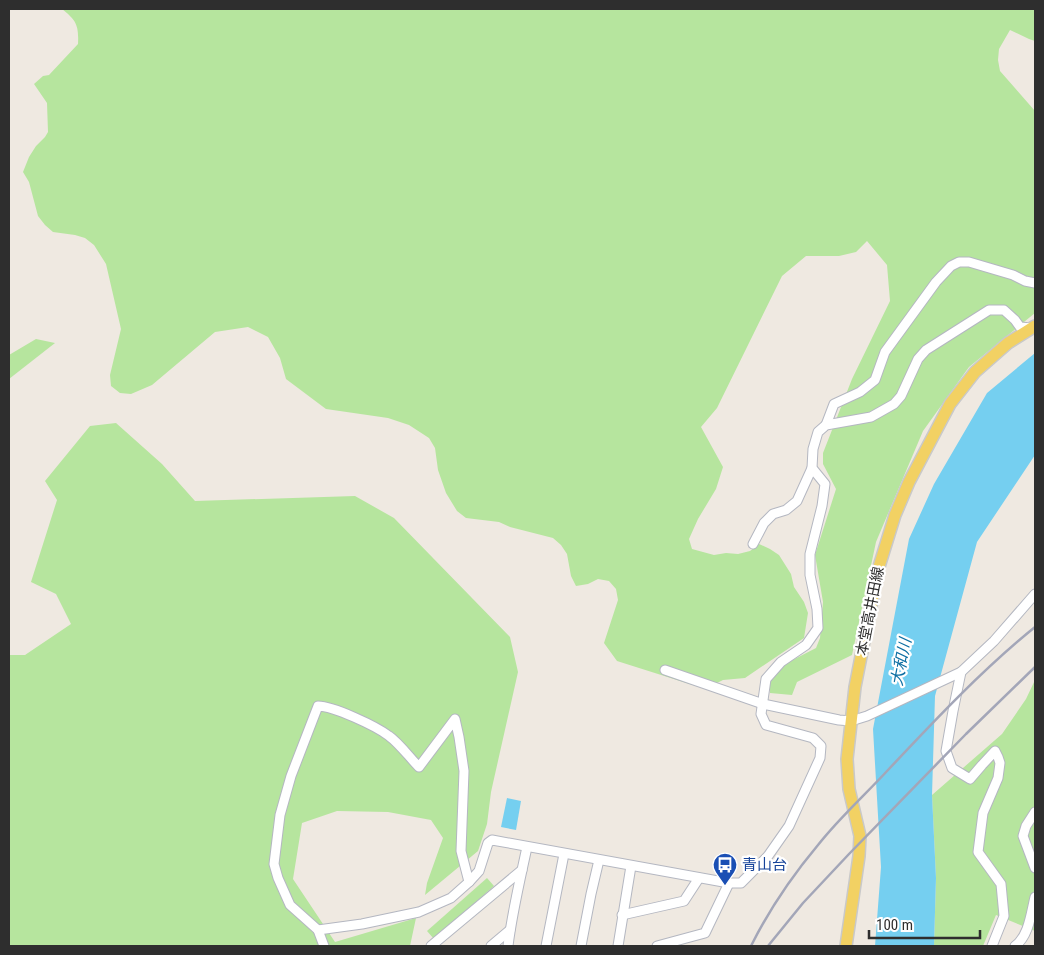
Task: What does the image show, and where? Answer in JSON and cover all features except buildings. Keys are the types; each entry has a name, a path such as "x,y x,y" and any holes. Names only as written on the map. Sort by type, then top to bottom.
{"main road":[{"name":"本堂高井田線","path":"846,946 860,846 860,836 849,789 847,759 855,687 878,570 895,515 909,482 950,404 975,372 1008,343 1034,327"}],"street":[{"path":"753,544 764,523 773,514 786,510 797,502 812,468 813,449 818,432 826,425 834,404 860,392 875,380 885,352 936,282 951,266 959,262 969,262 1006,272 1025,281 1035,283"},
{"path":"826,425 871,417 894,404 901,396 918,359 926,350 990,310 1004,310 1020,327 1034,327"},
{"path":"318,930 362,924 419,912 451,898 479,871 488,843 492,840 699,878 741,883 768,856 789,826 820,758 821,746 812,738 766,725 761,714 766,679 781,662 806,645 818,628 817,609 810,575 810,554 822,506 825,484 812,468"},
{"path":"665,670 763,704 851,721 867,716 958,674 994,641 1035,594"},
{"path":"958,674 946,751 952,768 970,779 995,752 1000,763 998,778 982,813 978,852 1000,884 1004,916 992,946"},
{"path":"324,946 318,930 290,905 274,864 280,815 288,784 318,706 352,716 390,736 419,767 454,719 459,736 464,771 461,851 469,882"},
{"path":"1035,812 1026,826 1023,836 1035,868"},
{"path":"508,946 527,847"},
{"path":"546,946 564,854"},
{"path":"581,946 599,860"},
{"path":"618,946 631,866"},
{"path":"431,946 522,870"},
{"path":"622,916 684,901 699,878"},
{"path":"657,946 705,933 729,883"},
{"path":"1015,946 1028,929 1035,897"},
{"path":"491,946 510,930"}],"green space":[{"path":"62,9 1035,9 1035,41 1010,30 999,49 998,60 1000,71 1035,111 1035,313 969,367 923,431 876,542 852,655 797,682 792,695 770,693 770,682 785,664 816,648 820,638 823,602 815,555 836,489 823,464 823,453 852,379 890,301 887,265 867,241 856,252 839,256 806,256 782,276 717,408 701,427 723,467 716,489 698,519 689,539 692,549 714,555 738,554 750,551 759,544 770,549 779,555 791,574 794,587 804,602 808,613 804,638 745,678 723,680 713,685 699,687 617,661 604,643 618,600 616,589 609,581 598,579 588,584 576,586 571,576 567,554 553,538 510,527 499,522 466,518 457,511 446,493 438,470 435,448 429,438 409,425 388,418 326,409 286,379 280,358 268,337 248,327 215,332 152,385 131,394 120,393 111,386 110,375 121,329 106,264 94,245 85,238 53,232 45,225 38,216 29,182 23,172 29,157 48,132 47,103 34,84 43,76 49,75 78,44 76,23"},
{"path":"36,339 55,343 9,379 9,355"},
{"path":"116,423 162,464 195,501 355,496 394,518 510,637 518,672 491,792 487,824 478,851 425,895 427,883 443,838 431,820 388,812 337,811 302,823 293,879 335,942 416,918 410,946 9,946 9,655 25,655 71,624 56,594 31,582 57,500 45,481 90,426"},
{"path":"1035,680 1035,931 996,915 983,946 934,946 936,878 932,795 1002,734 1026,699"},
{"path":"487,878 494,886 434,939 427,931"}],"water":[{"name":"大和川","path":"1035,353 1035,455 977,542 935,696 932,795 936,878 934,946 875,946 881,867 873,729 909,539 934,484 987,393"},
{"path":"507,798 521,801 516,830 501,827"}],"railway":[{"path":"751,946 765,919 790,881 835,825 959,696 996,660 1035,627"},
{"path":"768,946 803,903 849,854 966,734 1035,667"}],"place":[{"name":"青山台","path":"725,886"}]}
